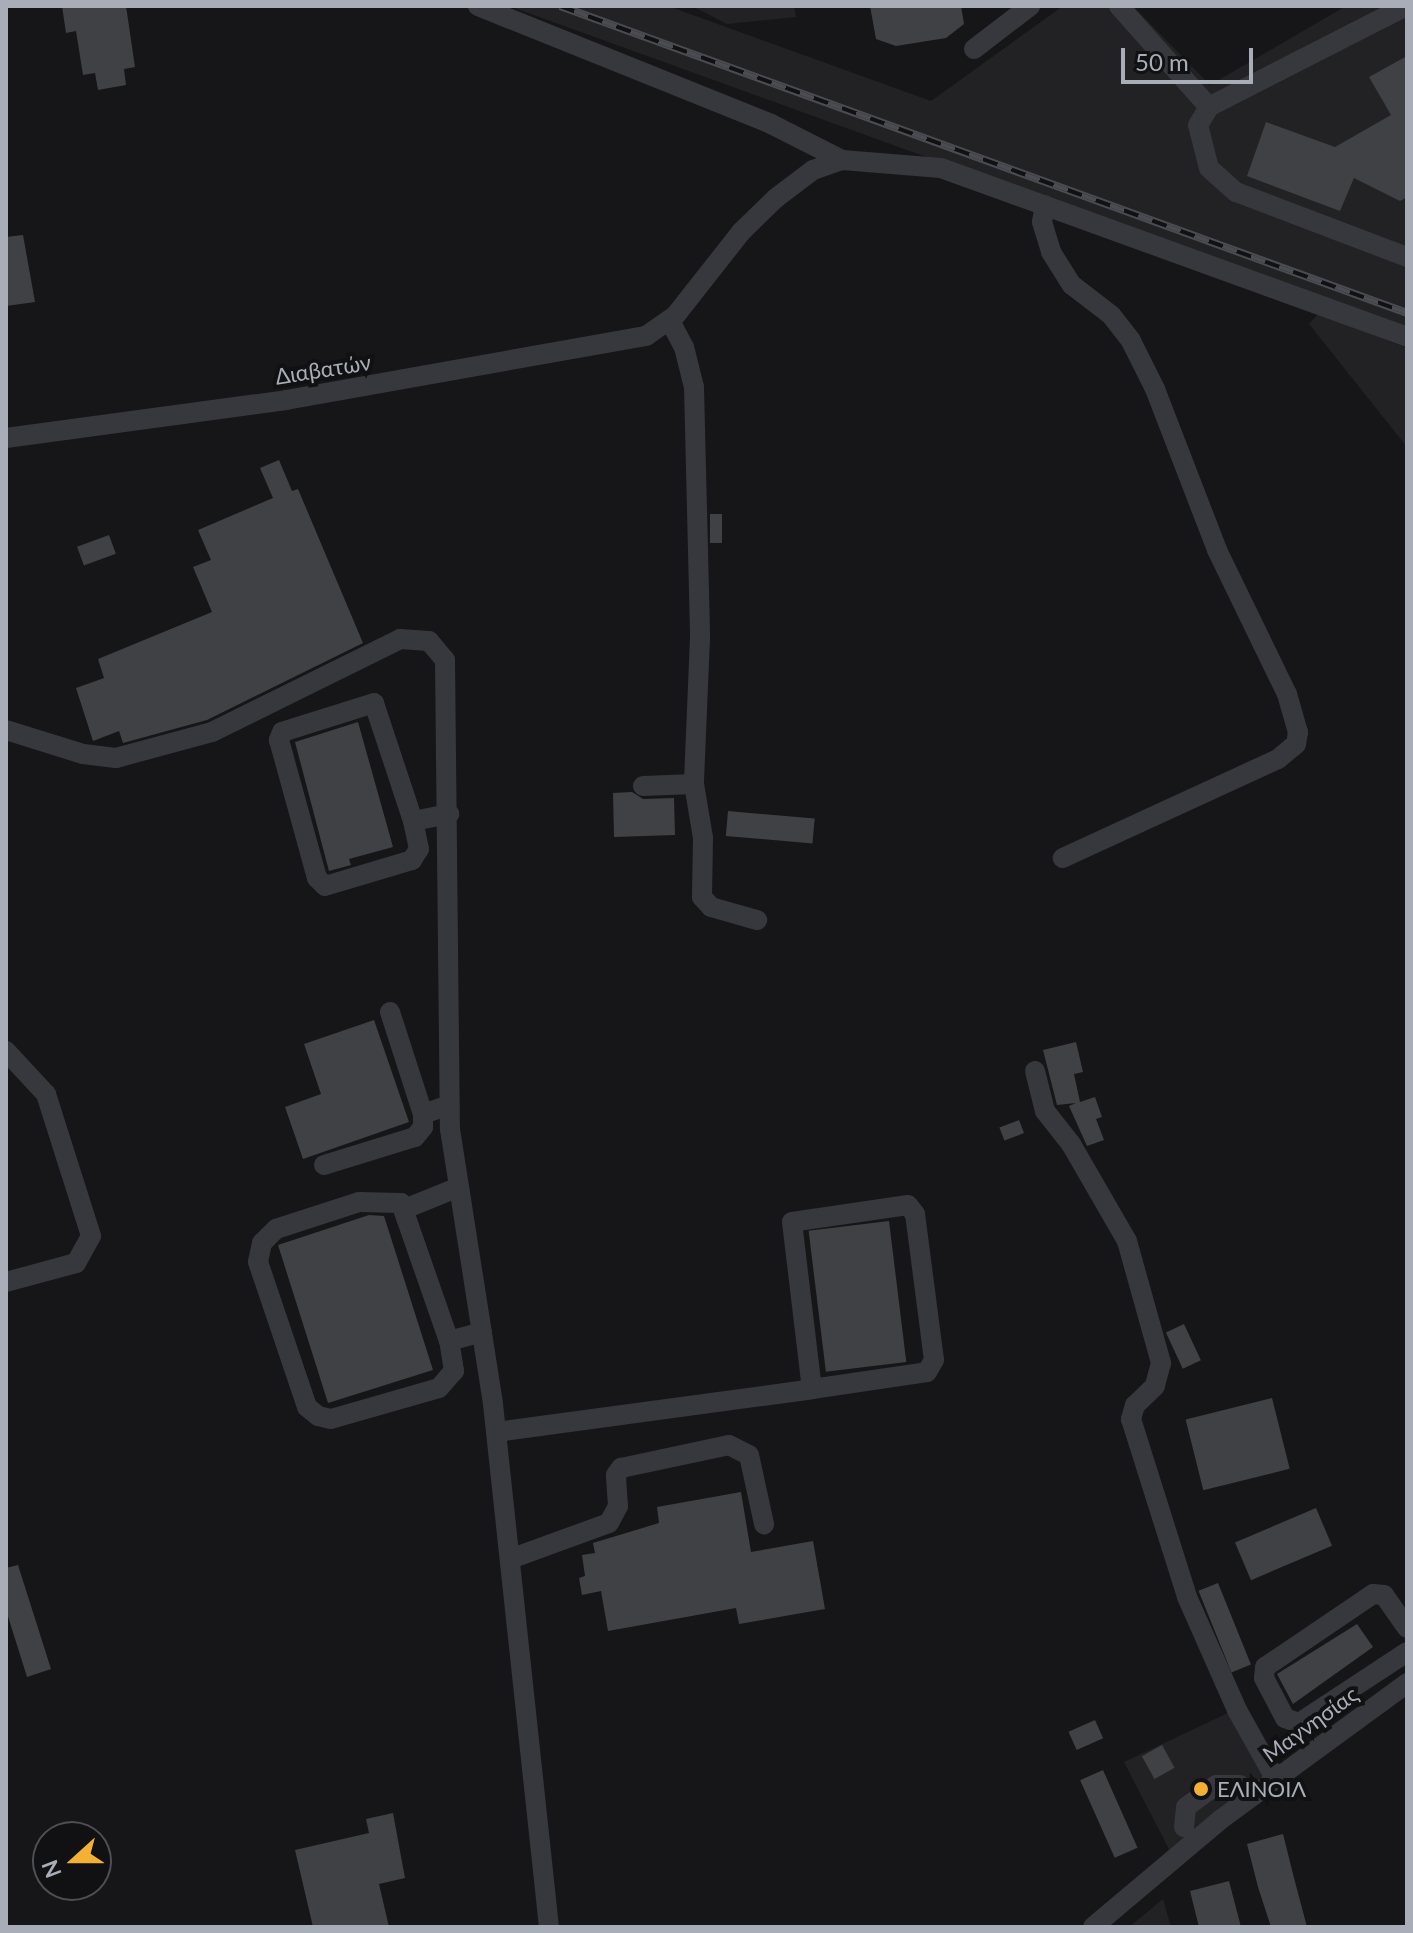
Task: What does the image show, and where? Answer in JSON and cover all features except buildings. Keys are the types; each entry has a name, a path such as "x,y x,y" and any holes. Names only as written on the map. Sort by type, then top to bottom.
{"street":[{"path":"478,6 771,124 842,160 941,168 1407,337"},
{"path":"974,49 1030,6"},
{"path":"1119,6 1209,107"},
{"path":"1406,6 1209,107 1198,125 1199,141 1221,182 1407,257"},
{"path":"757,920 704,903 703,838 694,784 700,638 694,387 684,347 670,321 741,232 776,198 813,170 842,160"},
{"path":"1045,205 1042,222 1051,252 1072,285 1124,332 1155,389 1196,501 1287,694 1298,732 1296,744 1278,759 1063,858"},
{"name":"Διαβατών","path":"6,438 286,400 646,336 670,321"},
{"path":"6,730 83,754 116,758 154,751 212,732 400,639 418,637 438,648 449,680 449,1105 496,1432 549,1927"},
{"path":"374,703 413,821 419,849 416,857 322,884 280,745 282,732 374,703"},
{"path":"643,786 694,784"},
{"path":"413,821 449,814"},
{"path":"324,1165 415,1137 423,1127 423,1114 390,1012"},
{"path":"6,1051 46,1094 91,1236 76,1263 6,1282"},
{"path":"1035,1071 1045,1111 1071,1144 1127,1241 1161,1363 1155,1386 1135,1405 1131,1419 1187,1597 1237,1710 1275,1778"},
{"path":"423,1114 449,1105"},
{"path":"407,1208 459,1187"},
{"path":"395,1200 407,1208 449,1341 454,1371 439,1388 331,1419 318,1416 307,1407 258,1262 262,1243 276,1229 359,1202 395,1200"},
{"path":"496,1432 812,1389 919,1374 932,1367 915,1214 908,1205 792,1222 812,1389"},
{"path":"449,1341 482,1332"},
{"path":"510,1559 609,1523 618,1506 616,1475 621,1468 729,1445 743,1448 749,1455 764,1524"},
{"path":"1407,1628 1384,1595 1373,1594 1265,1667 1264,1678 1285,1718 1299,1723 1407,1652"},
{"name":"Μαγνησίας","path":"1093,1927 1275,1778 1407,1683"},
{"path":"1184,1827 1186,1807 1216,1785 1240,1785"}],"shaded area":[{"path":"509,6 668,6 931,101 1063,6 1133,6 1210,85 1346,6 1407,6 1407,331"},
{"path":"692,6 794,6 796,17 727,24"},
{"path":"1318,314 1407,348 1407,447 1309,324"},
{"path":"1230,1712 1268,1780 1172,1855 1124,1762"},
{"path":"1163,1899 1171,1927 1129,1927"}],"railway":[{"path":"560,6 1407,313"}],"place":[{"name":"ΕΛΙΝΟΙΛ","path":"1201,1789"}]}
